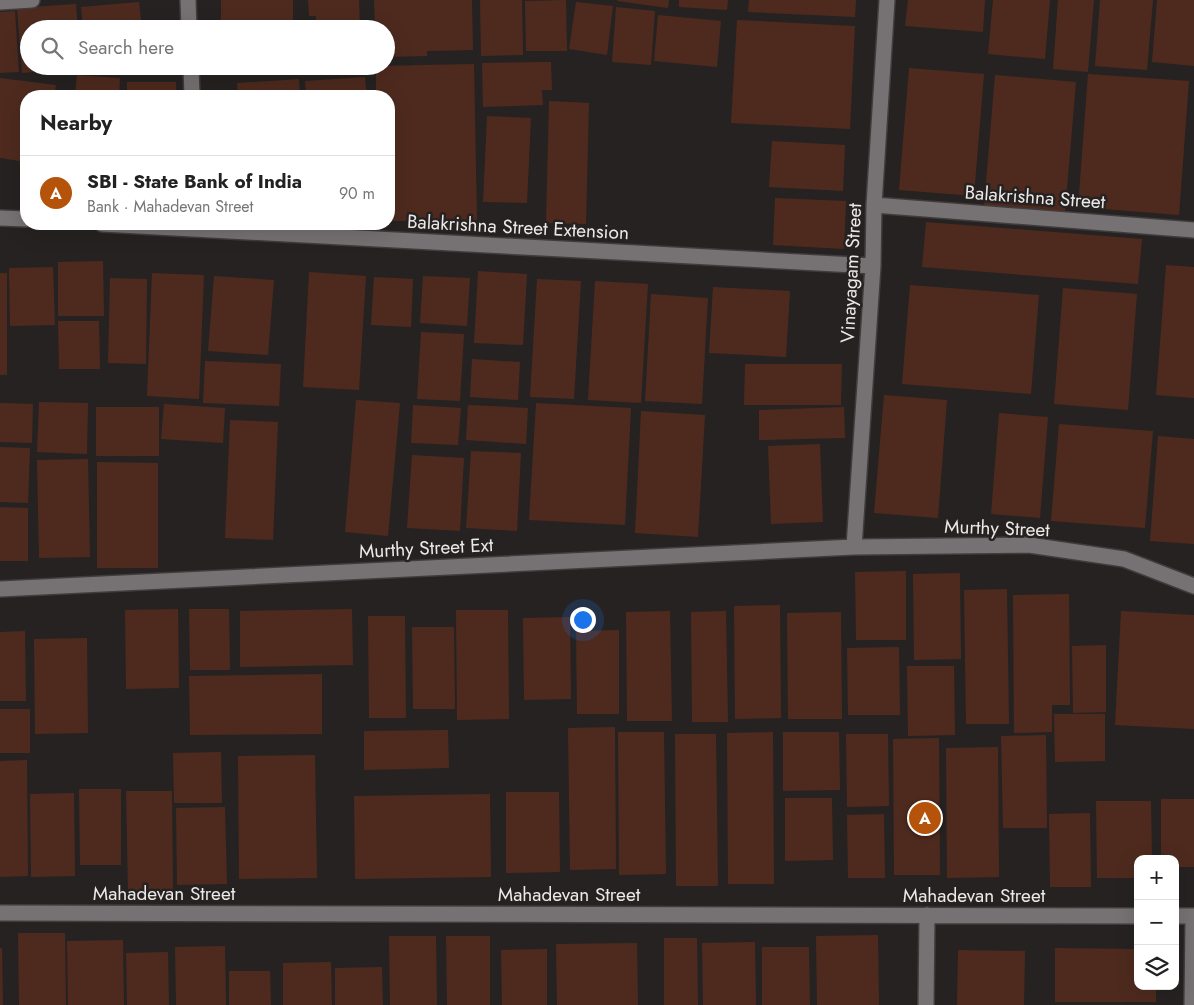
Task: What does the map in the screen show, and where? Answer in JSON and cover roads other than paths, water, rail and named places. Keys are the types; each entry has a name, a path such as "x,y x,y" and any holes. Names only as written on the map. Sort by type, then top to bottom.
{"street":[{"path":"0,2 32,0"},
{"path":"188,0 189,20"},
{"name":"Vinayagam Street","path":"854,547 873,266 874,205 888,0"},
{"path":"191,75 192,90"},
{"name":"Balakrishna Street","path":"874,205 1194,230"},
{"path":"0,218 20,219"},
{"name":"Balakrishna Street Extension","path":"266,230 873,266"},
{"name":"Murthy Street","path":"854,547 1029,545 1124,560 1194,586"},
{"name":"Murthy Street Ext","path":"0,589 854,547"},
{"name":"Mahadevan Street","path":"0,912 1134,916"},
{"path":"926,1005 927,914"},
{"path":"1179,916 1193,916 1192,1005"}],"place":[{"name":"SBI - State Bank of India","path":"925,818"}]}
